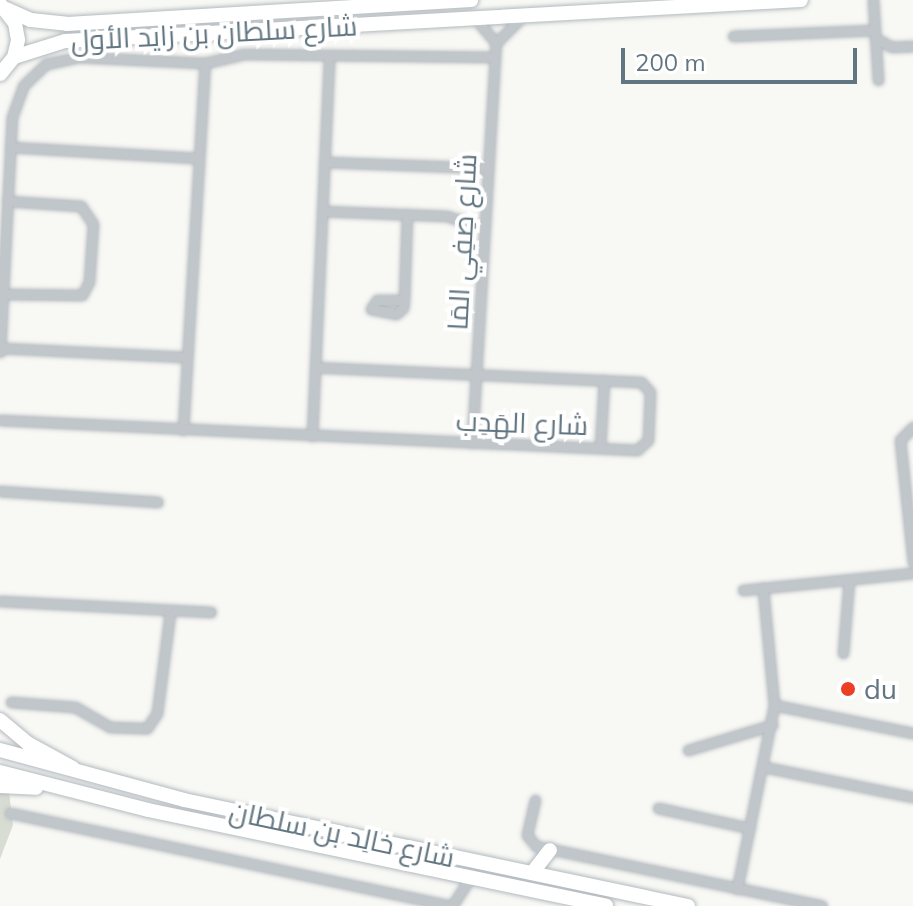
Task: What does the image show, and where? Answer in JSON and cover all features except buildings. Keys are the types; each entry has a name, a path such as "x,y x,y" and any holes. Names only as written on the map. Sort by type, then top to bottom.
{"main road":[{"name":"شارع سلطان بن زايد الأول","path":"2,5 40,22 67,24 471,0"},
{"name":"شارع سلطان بن زايد الأول","path":"14,57 65,41 801,0"},
{"path":"0,74 14,57 17,32 2,5"},
{"path":"0,720 27,743 82,776"},
{"name":"شارع خالِد بن سلطان","path":"0,750 82,776 688,906"},
{"name":"شارع خالِد بن سلطان","path":"0,772 73,791 606,906"},
{"path":"0,786 73,791"},
{"path":"532,873 550,850"}],"street":[{"path":"873,0 878,80"},
{"path":"475,18 496,43 523,15"},
{"path":"733,36 875,34 892,47 913,46"},
{"name":"شارع صِفِي المَا","path":"472,443 496,43"},
{"path":"186,357 0,350 10,147 19,93 33,74 54,61 78,57 205,63 236,55 495,57"},
{"path":"312,436 329,55"},
{"path":"183,430 205,63"},
{"path":"10,147 197,158"},
{"path":"324,162 488,168"},
{"path":"3,294 82,295 89,282 93,224 81,206 7,201"},
{"path":"322,211 407,214 469,223"},
{"path":"404,300 407,214"},
{"name":"شارع الهَدِب","path":"0,420 637,450 649,437 648,386 604,380 315,367"},
{"path":"600,448 604,380"},
{"path":"913,427 900,440 913,562"},
{"path":"0,491 158,502"},
{"path":"743,590 913,573"},
{"path":"843,653 849,580"},
{"path":"737,889 764,767 774,705 763,588"},
{"path":"0,601 170,613 211,612"},
{"path":"11,702 75,707 110,727 147,728 157,713 170,613"},
{"path":"774,705 913,733"},
{"path":"688,750 772,725"},
{"path":"764,767 913,797"},
{"path":"535,800 528,838 550,850 822,906"},
{"path":"658,808 750,828"},
{"path":"10,813 453,903"},
{"path":"447,873 453,903"},
{"path":"453,903 470,878"}],"shaded area":[{"path":"0,792 9,792 13,825 0,859"}],"place":[{"name":"du","path":"848,689"}]}
